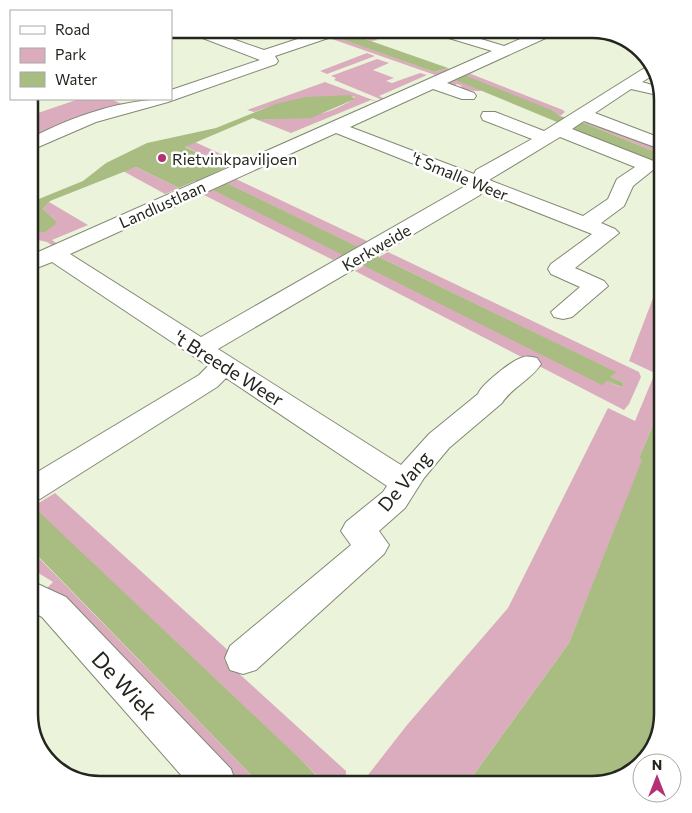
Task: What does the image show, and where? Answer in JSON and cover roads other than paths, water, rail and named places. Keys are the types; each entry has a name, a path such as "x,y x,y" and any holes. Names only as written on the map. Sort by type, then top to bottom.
{"street":[{"path":"172,96 271,61 264,56 216,38"},
{"path":"264,56 315,38"},
{"path":"463,38 506,51"},
{"name":"Landlustlaan","path":"38,260 534,38"},
{"name":"Kerkweide","path":"199,349 473,191 483,174 648,72"},
{"path":"432,83 468,96"},
{"path":"629,84 653,90"},
{"path":"38,141 90,118 149,100"},
{"path":"489,116 564,125 654,143"},
{"path":"564,125 649,166 624,183 617,202 585,224"},
{"name":"'t Smalle Weer","path":"336,127 608,233 559,269 596,286 563,312"},
{"name":"'t Breede Weer","path":"53,253 406,482"},
{"path":"38,485 208,381 225,364"},
{"name":"De Vang","path":"243,658 373,545 357,531 394,500 413,470 439,440 492,397 490,393 528,364"},
{"name":"De Wiek","path":"38,599 54,607 209,776"}],"water":[{"path":"339,38 362,38 448,68 434,72"},
{"path":"464,75 554,111 560,116 584,123 654,151 654,162 453,79"},
{"path":"350,95 355,99 311,118 258,120 253,118 185,147 227,167 210,175 616,372 611,377 624,383 621,387 607,381 602,385 195,181 179,188 136,167 50,201 43,209 55,220 56,224 45,232 38,232 38,199 83,181 106,163 147,143 216,128 275,104 306,97"},
{"path":"654,422 654,714 653,726 648,741 640,753 632,753 632,761 630,763 605,774 593,776 473,776 569,643 642,460 639,458"},
{"path":"38,511 317,776 252,776 38,556"}],"place":[{"name":"Rietvinkpaviljoen","path":"162,158"}]}
